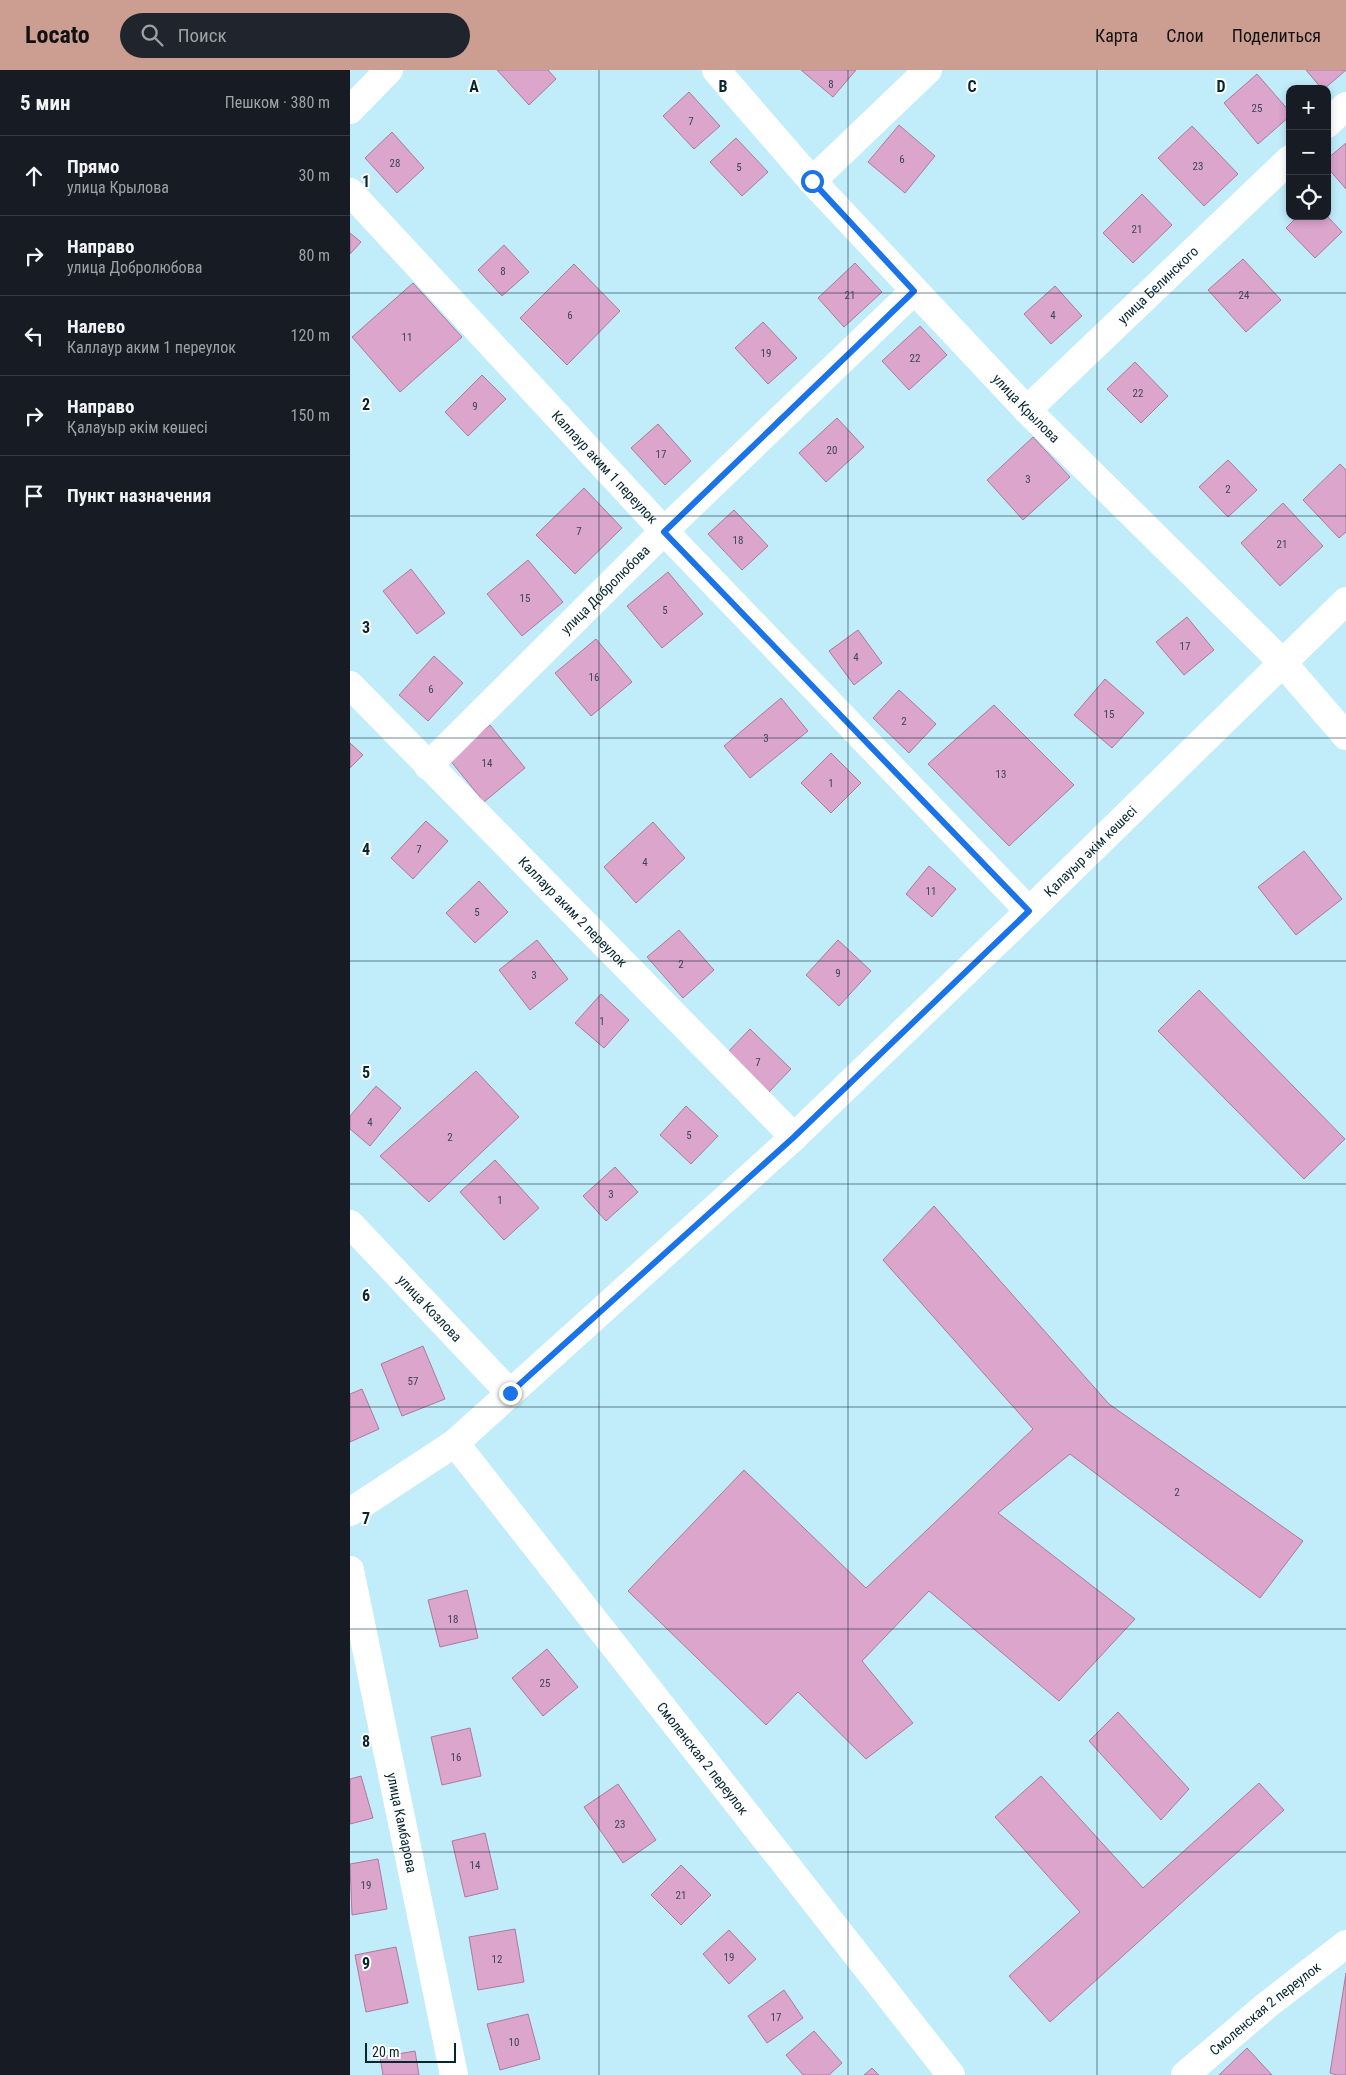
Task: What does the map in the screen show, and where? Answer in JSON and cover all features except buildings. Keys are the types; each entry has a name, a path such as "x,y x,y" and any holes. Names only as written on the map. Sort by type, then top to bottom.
{"street":[{"path":"350,110 389,70"},
{"name":"улица Крылова","path":"716,70 812,181 914,291 1027,410 1282,662 1346,736"},
{"path":"812,181 928,70"},
{"path":"1331,120 1346,106"},
{"name":"улица Белинского","path":"1027,410 1286,164"},
{"name":"Каллаур аким 1 переулок","path":"350,192 664,532 1029,911"},
{"name":"улица Добролюбова","path":"428,766 664,532 914,291"},
{"name":"Қалауыр әкім көшесі","path":"350,1512 455,1443 794,1137 1029,911 1346,601"},
{"name":"Каллаур аким 2 переулок","path":"350,685 794,1137"},
{"name":"улица Козлова","path":"350,1224 510,1393"},
{"name":"Смоленская 2 переулок","path":"455,1443 951,2075"},
{"name":"улица Камбарова","path":"350,1570 454,2075"},
{"name":"Смоленская 2 переулок","path":"1185,2075 1267,2005 1346,1944"}],"route":[{"path":"510,1393 794,1137 1029,911 664,532 914,291 812,181"}]}
